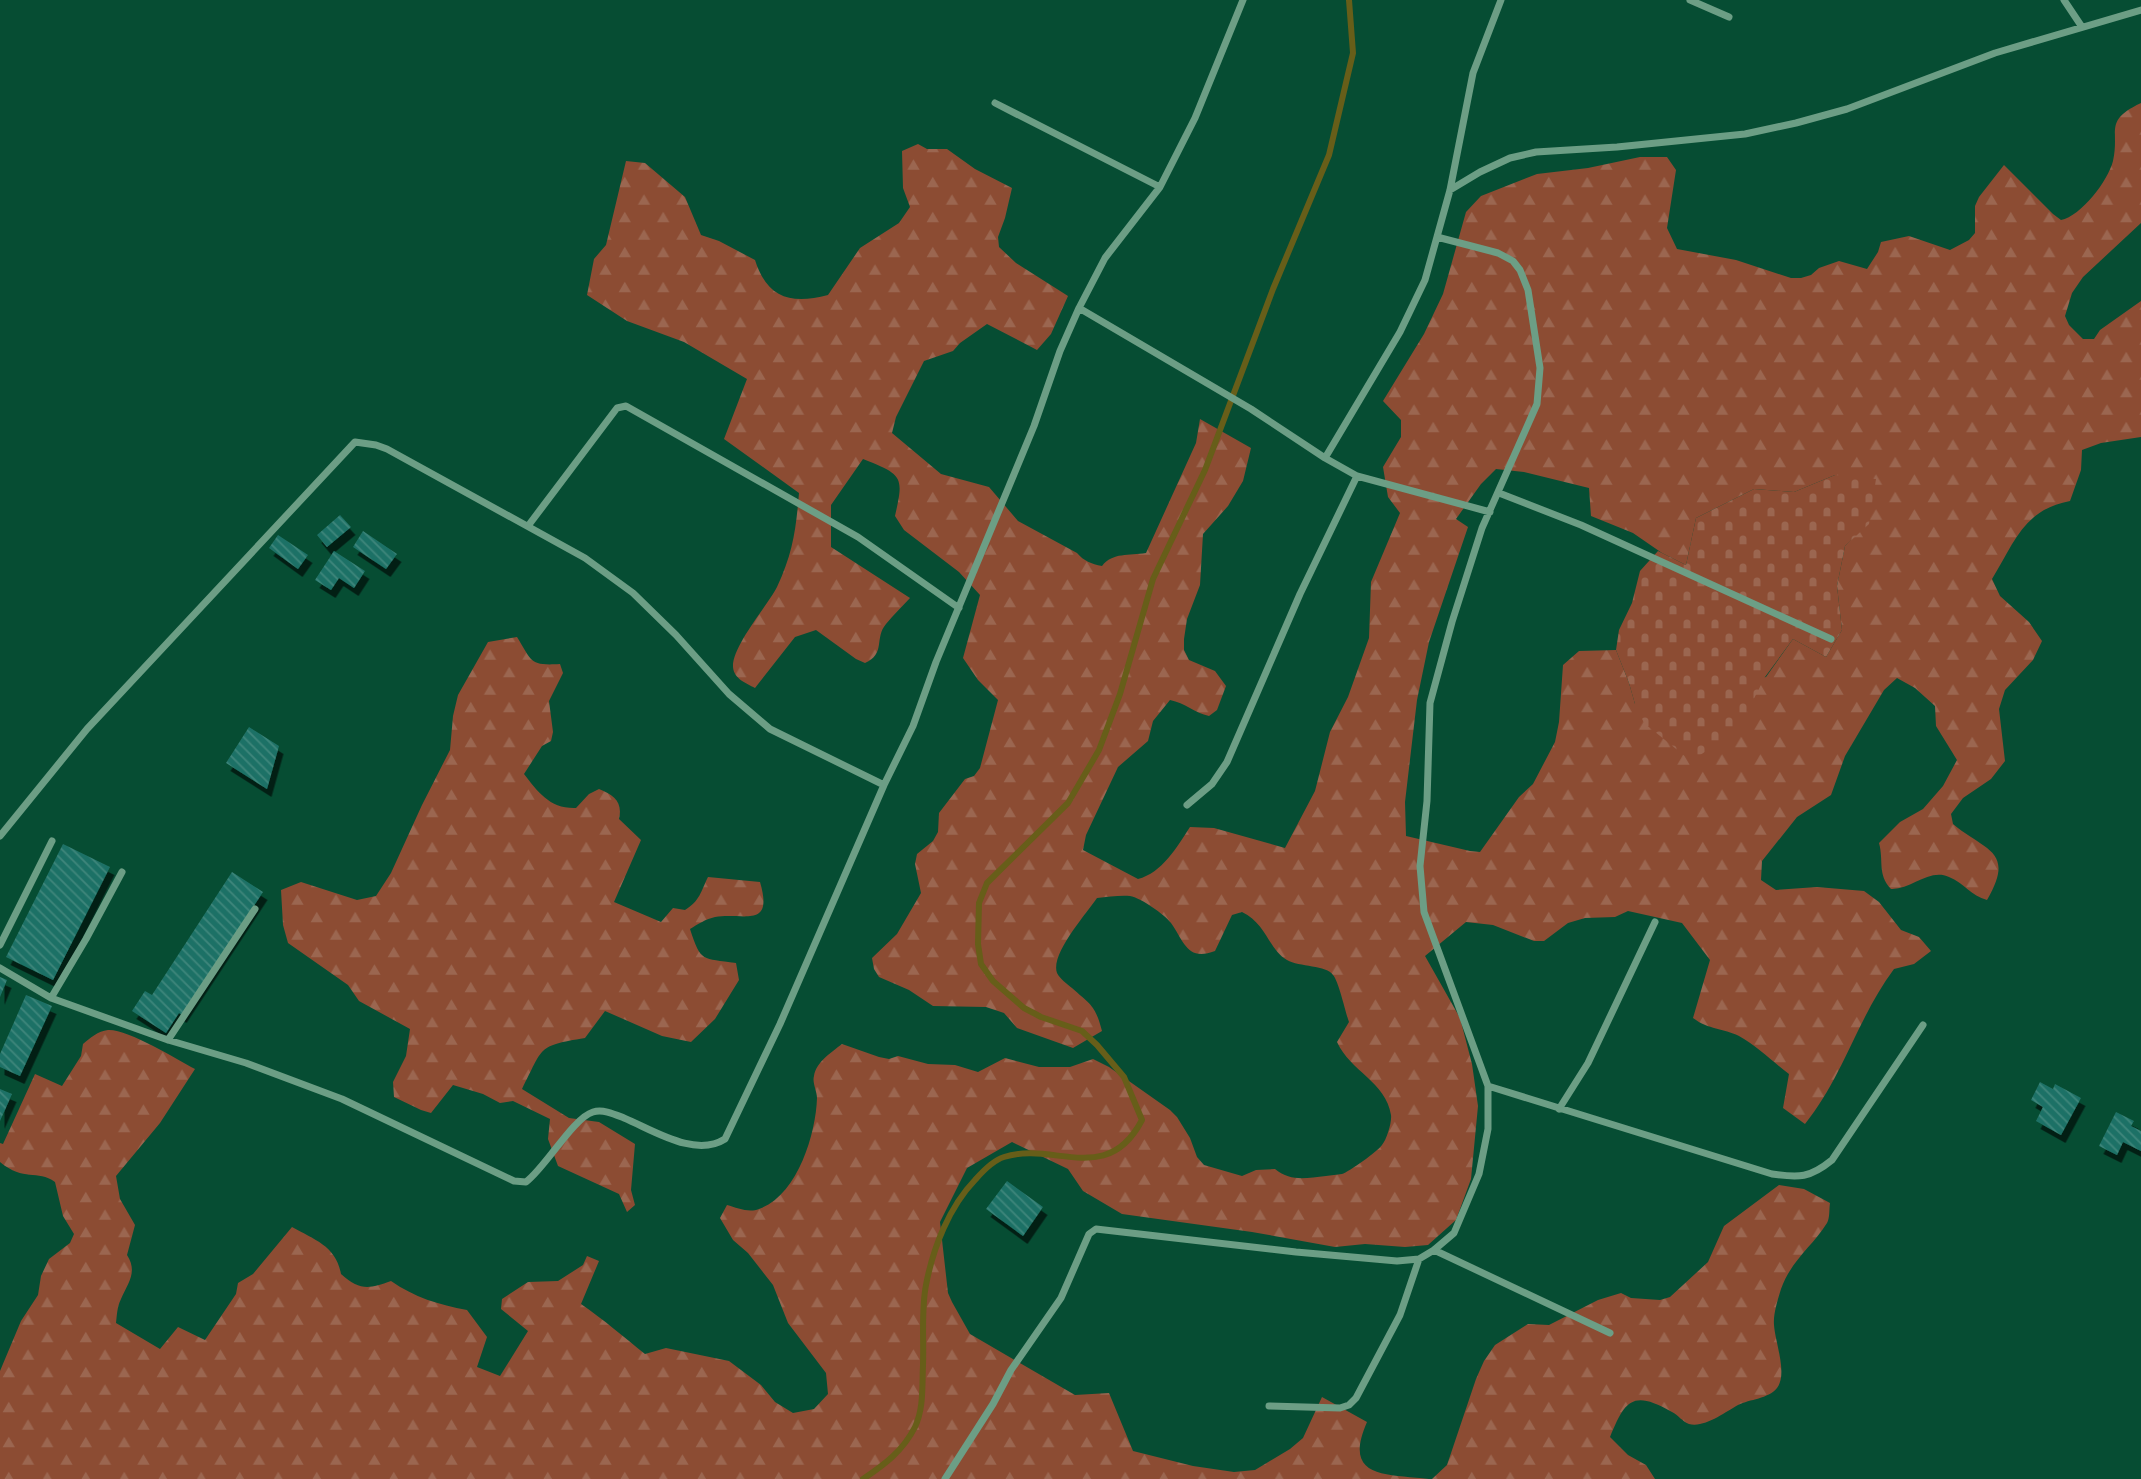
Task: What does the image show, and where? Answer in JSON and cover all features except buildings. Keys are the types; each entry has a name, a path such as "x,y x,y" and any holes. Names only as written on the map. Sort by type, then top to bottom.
{"street":[{"path":"0,968 51,998 168,1040 246,1063 342,1099 514,1181 526,1182 537,1174 581,1119 593,1112 608,1112 684,1143 714,1146 725,1139 780,1024 884,785 913,726 1079,308 1105,258 1160,187 1195,118 1243,0"},
{"path":"1325,458 1400,332 1425,280 1450,190 1473,73 1501,0"},
{"path":"1690,0 1729,17"},
{"path":"2064,0 2082,27"},
{"path":"1450,190 1510,158 1536,152 1617,148 1745,134 1808,120 1847,109 1995,53 2141,10"},
{"path":"995,103 1160,187"},
{"path":"946,1479 1011,1370 1061,1298 1089,1234 1096,1229 1296,1252 1397,1261 1419,1259 1454,1233 1479,1174 1488,1129 1488,1086 1424,912 1420,866 1427,801 1430,703 1466,575 1537,404 1541,368 1528,290 1513,261 1498,253 1437,237"},
{"path":"1079,308 1251,409 1357,476 1490,512"},
{"path":"528,526 617,408 626,405 858,537 959,608"},
{"path":"0,836 87,729 351,444 363,442 387,449 585,558 633,593 676,635 729,694 769,729 884,785"},
{"path":"1186,805 1212,784 1227,762 1300,594 1357,476"},
{"path":"1499,493 1581,525 1831,639"},
{"path":"0,945 52,841"},
{"path":"51,998 122,872"},
{"path":"168,1040 255,909"},
{"path":"1559,1109 1588,1063 1654,922"},
{"path":"1488,1086 1772,1174 1796,1177 1816,1173 1832,1160 1923,1025"},
{"path":"1434,1250 1610,1333"},
{"path":"1269,1406 1340,1408 1349,1405 1356,1398 1400,1315 1419,1259"}],"green space":[{"path":"2141,103 2141,223 2083,277 2072,293 2065,316 2069,325 2083,339 2094,339 2100,330 2141,301 2141,437 2101,443 2082,450 2081,470 2070,501 2054,505 2031,520 2014,540 1992,579 2000,596 2029,622 2042,641 2033,660 2005,690 1999,709 2005,761 1991,779 1963,798 1951,814 1953,824 1993,853 1997,861 1995,883 1987,900 1942,875 1934,875 1891,889 1884,878 1879,843 1900,822 1923,809 1943,786 1957,760 1936,726 1935,706 1915,688 1897,678 1884,690 1845,756 1831,795 1797,817 1762,861 1761,880 1776,890 1817,887 1864,891 1879,902 1901,930 1919,937 1931,951 1914,964 1894,969 1870,1007 1830,1087 1805,1124 1783,1108 1789,1074 1739,1036 1705,1025 1693,1018 1710,960 1682,923 1628,911 1615,917 1585,918 1568,923 1544,941 1534,941 1493,925 1466,922 1425,956 1460,1018 1472,1064 1478,1106 1471,1179 1456,1220 1428,1245 1405,1247 1365,1244 1335,1247 1252,1232 1122,1214 1083,1191 1068,1169 1012,1142 967,1168 940,1222 948,1293 970,1334 1075,1395 1109,1393 1133,1451 1193,1466 1234,1472 1255,1470 1303,1438 1322,1397 1367,1422 1360,1454 1364,1464 1384,1474 1429,1479 0,1479 0,1371 21,1321 38,1295 41,1276 49,1259 70,1243 74,1234 63,1216 55,1182 42,1176 16,1172 0,1162 0,1143 3,1144 35,1074 62,1086 81,1056 83,1044 94,1035 108,1030 139,1039 195,1069 160,1123 116,1176 120,1199 135,1225 127,1255 132,1272 119,1305 116,1323 160,1349 178,1327 205,1340 236,1294 238,1283 253,1274 292,1227 329,1250 341,1274 359,1286 371,1287 391,1281 427,1300 467,1310 487,1337 477,1367 500,1376 528,1331 501,1309 502,1299 528,1282 558,1281 583,1265 587,1256 599,1261 581,1304 645,1354 666,1348 729,1361 761,1385 775,1402 793,1413 814,1409 828,1394 826,1373 788,1323 773,1285 748,1253 733,1240 720,1218 727,1205 751,1210 772,1202 794,1178 813,1129 817,1098 815,1071 825,1058 842,1044 879,1057 889,1059 898,1056 928,1064 955,1065 978,1072 1005,1058 1039,1067 1070,1067 1093,1059 1109,1067 1170,1110 1190,1138 1197,1157 1204,1165 1242,1176 1256,1170 1275,1169 1287,1176 1299,1178 1342,1174 1375,1152 1386,1139 1391,1118 1388,1104 1337,1042 1349,1022 1333,975 1325,969 1298,964 1281,956 1257,923 1242,912 1232,915 1215,951 1198,954 1187,948 1168,919 1146,903 1130,896 1097,898 1064,945 1056,965 1060,977 1092,1007 1102,1031 1073,1048 1017,1028 1004,1013 986,1007 933,1006 909,990 879,977 872,958 897,934 921,893 915,864 917,854 933,841 938,832 939,813 965,779 974,776 980,768 998,700 978,680 963,658 980,595 959,572 904,530 895,516 899,492 897,478 886,469 863,459 831,505 831,547 910,598 886,624 878,650 865,663 816,630 795,637 755,688 736,675 733,667 738,648 777,587 787,563 795,530 799,493 724,439 747,379 684,342 627,321 587,295 594,259 606,245 626,161 645,163 685,197 701,235 719,241 755,260 766,283 782,296 803,299 828,295 860,248 899,223 910,207 903,188 902,151 918,144 927,149 947,149 975,169 1012,188 998,237 999,247 1016,263 1068,296 1051,334 1037,350 987,324 953,351 924,361 896,417 892,433 941,474 989,487 1018,521 1077,553 1088,562 1102,566 1111,558 1146,553 1196,443 1200,419 1251,448 1243,481 1228,506 1203,534 1200,585 1187,619 1184,639 1184,650 1189,660 1215,671 1226,686 1217,710 1209,716 1170,700 1153,721 1148,741 1118,767 1086,835 1083,850 1138,879 1162,865 1190,827 1214,828 1285,848 1315,791 1330,732 1348,697 1369,638 1371,582 1400,513 1388,497 1383,467 1401,437 1401,420 1383,401 1424,334 1443,294 1466,212 1481,196 1537,174 1588,168 1640,157 1667,157 1676,170 1667,228 1677,249 1736,260 1791,278 1801,278 1839,261 1867,269 1881,242 1909,236 1950,250 1969,240 1975,233 1975,206 1979,197 2004,165 2053,214 2061,220 2069,217 2085,205 2106,178 2113,161 2117,121 2129,109","holes":["1496,469 1524,472 1589,488 1591,516 1633,533 1662,553 1686,565 1696,518 1754,489 1794,492 1835,475 1868,523 1845,546 1837,586 1842,630 1826,657 1793,639 1766,677 1635,704 1616,650 1579,651 1563,665 1555,742 1533,784 1519,797 1480,852 1470,851 1406,836 1405,802 1417,700 1429,642 1468,527 1456,519 1481,484"]},
{"path":"1835,475 1876,479 1869,524 1845,546 1837,586 1842,630 1826,657 1793,639 1765,677 1741,724 1723,740 1691,761 1644,723 1616,650 1619,630 1632,603 1640,571 1658,551 1686,565 1696,518 1754,489 1794,492"},
{"path":"517,637 533,660 542,664 560,664 563,673 549,701 553,732 551,741 542,746 524,774 546,798 567,808 576,808 589,794 599,789 609,794 620,808 619,819 641,840 614,902 661,922 673,908 685,910 694,903 708,877 760,882 763,897 763,907 753,916 715,917 690,929 697,948 704,957 736,963 739,980 715,1019 691,1042 662,1036 605,1011 585,1038 558,1043 543,1051 522,1089 569,1118 599,1122 635,1144 631,1190 635,1205 627,1212 619,1194 558,1166 548,1139 550,1119 513,1101 500,1103 483,1094 453,1085 431,1113 394,1097 393,1082 406,1056 410,1029 359,1001 348,985 288,943 283,925 281,890 301,882 357,900 376,896 391,873 450,750 458,695 488,642"},
{"path":"1779,1185 1804,1189 1830,1203 1827,1223 1796,1261 1780,1293 1774,1321 1781,1375 1773,1392 1738,1405 1708,1422 1695,1425 1648,1401 1632,1402 1620,1415 1610,1437 1628,1455 1646,1465 1655,1479 1432,1479 1447,1465 1476,1379 1495,1345 1528,1324 1549,1325 1598,1300 1621,1293 1631,1298 1660,1300 1670,1297 1708,1262 1724,1226"}],"waterway":[{"path":"863,1479 899,1450 918,1420 922,1396 926,1285 943,1229 966,1191 988,1167 1004,1157 1042,1154 1079,1158 1113,1152 1128,1140 1142,1120 1124,1077 1082,1031 1024,1008 993,981 981,964 978,944 979,903 987,883 1068,803 1099,750 1120,694 1153,579 1205,470 1273,289 1329,155 1353,53 1349,0"}]}
